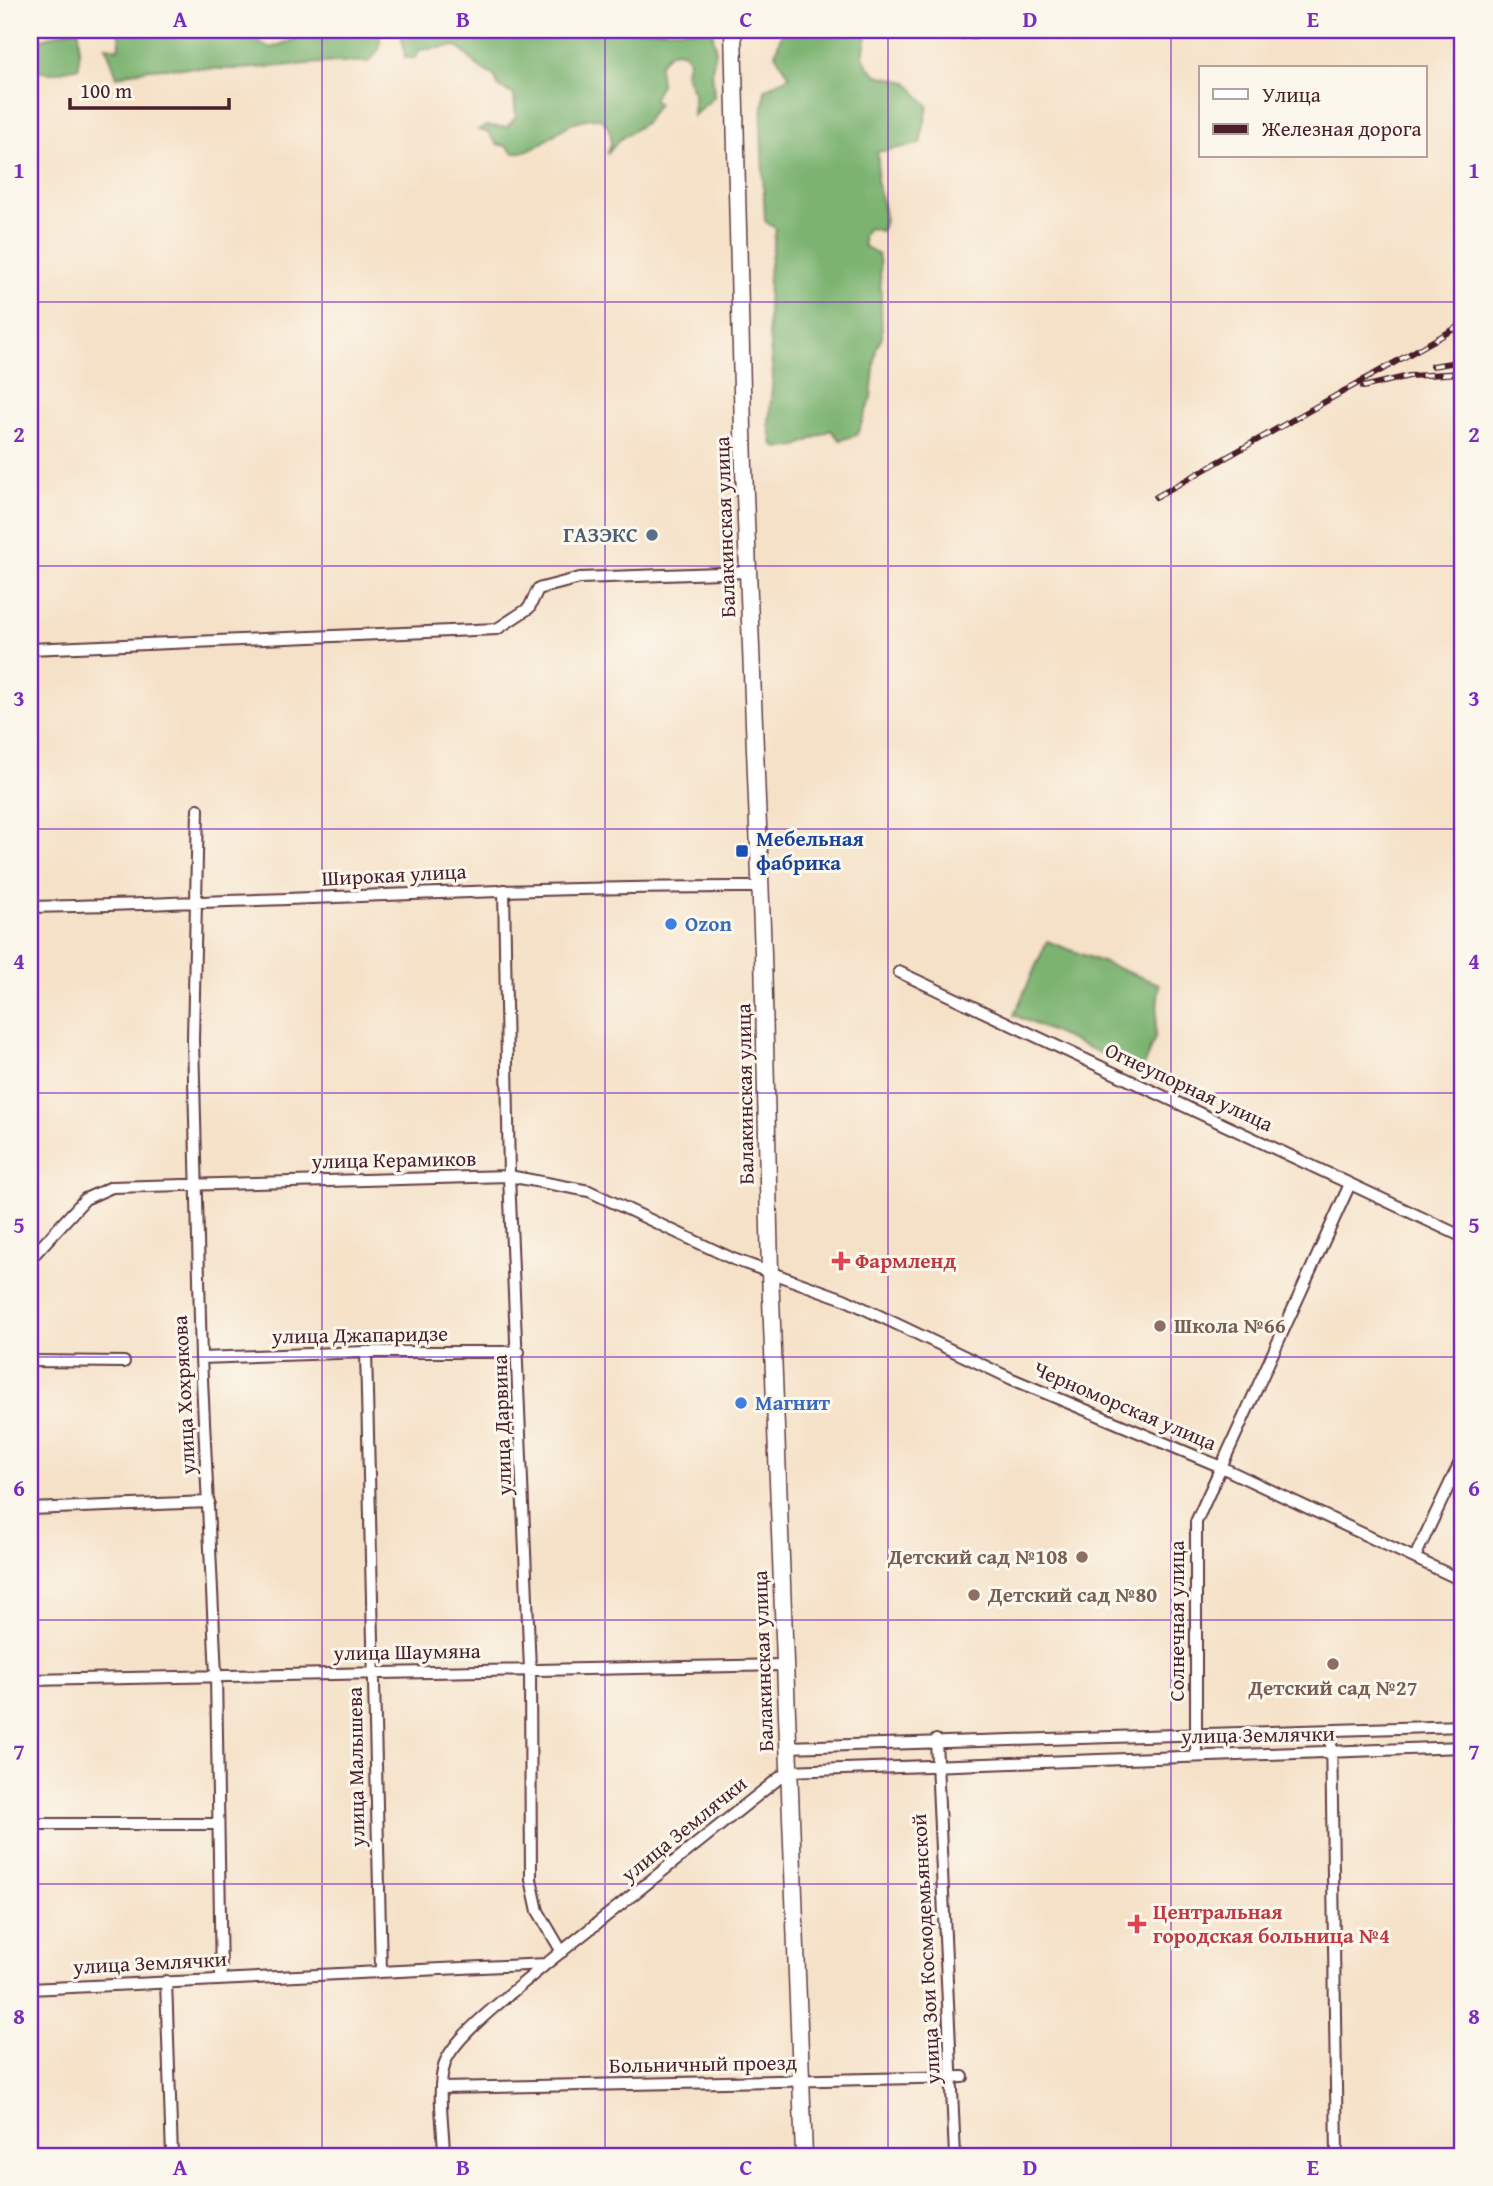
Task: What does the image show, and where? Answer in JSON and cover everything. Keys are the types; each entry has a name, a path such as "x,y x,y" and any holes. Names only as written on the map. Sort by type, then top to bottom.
{"main road":[{"name":"Балакинская улица","path":"733,30 748,572 761,887 770,1272 786,1747 804,2156"}],"street":[{"path":"30,649 497,629 529,608 538,589 580,578 748,572"},
{"name":"улица Хохрякова","path":"198,809 195,904 196,1184 216,1675 221,1979"},
{"name":"Широкая улица","path":"30,907 195,904 504,890 761,887"},
{"name":"улица Дарвина","path":"504,890 509,1176 519,1352 530,1669 531,1879 538,1911 562,1952"},
{"name":"Огнеупорная улица","path":"899,972 1463,1237"},
{"name":"улица Керамиков","path":"30,1259 85,1199 112,1187 509,1176 589,1191 733,1259 770,1272"},
{"name":"Солнечная улица","path":"1196,1756 1196,1522 1219,1466 1350,1184"},
{"name":"Черноморская улица","path":"770,1272 845,1299 1012,1379 1219,1466 1463,1581"},
{"name":"улица Джапаридзе","path":"201,1358 366,1352 519,1352"},
{"name":"улица Малышева","path":"366,1352 381,1970"},
{"path":"30,1361 124,1362"},
{"path":"1415,1557 1463,1456"},
{"path":"30,1509 209,1502"},
{"name":"улица Шаумяна","path":"30,1680 373,1671 784,1665"},
{"name":"улица Землячки","path":"786,1747 1463,1726"},
{"path":"1331,1732 1337,2156"},
{"name":"улица Зои Космодемьянской","path":"936,1741 958,2077 955,2156"},
{"name":"улица Землячки","path":"30,1989 546,1964 788,1771 937,1763 1463,1747"},
{"path":"30,1824 218,1824"},
{"path":"444,2156 442,2088 445,2063 456,2044 546,1964"},
{"path":"166,1982 172,2156"},
{"name":"Больничный проезд","path":"442,2088 958,2077"}],"green space":[{"path":"70,30 79,30 79,67 52,73 30,71 30,43"},
{"path":"117,30 248,30 257,41 270,48 299,38 308,30 381,30 379,49 369,62 240,69 162,68 117,77 106,46 118,49 120,38"},
{"path":"401,30 712,30 716,51 712,69 714,97 693,116 694,93 685,73 689,60 685,53 672,52 659,66 661,84 653,100 658,103 646,122 619,140 607,154 611,134 600,118 574,122 536,146 514,153 506,146 497,144 488,132 478,130 486,126 507,127 516,117 514,95 498,86 494,75 482,70 457,46 419,50 416,58 405,58"},
{"path":"783,30 868,30 863,56 867,65 877,75 907,82 928,106 920,144 877,152 877,181 884,225 881,231 869,228 863,236 864,246 878,254 880,264 882,338 876,349 871,398 857,435 840,440 831,430 797,446 779,448 773,445 769,424 773,375 768,325 769,272 776,229 765,221 761,126 765,89 790,76 775,54"},
{"path":"1047,941 1159,984 1155,1038 1141,1071 1014,1015"}],"railway":[{"path":"941,38 1063,30"},
{"path":"1156,497 1463,324"},
{"path":"1432,366 1463,361"},
{"path":"1363,387 1409,376 1463,373"}],"place":[{"name":"ГАЗЭКС","path":"652,535"},
{"name":"Мебельная фабрика","path":"742,851"},
{"name":"Ozon","path":"671,924"},
{"name":"Фармленд","path":"841,1261"},
{"name":"Школа №66","path":"1160,1326"},
{"name":"Магнит","path":"741,1403"},
{"name":"Детский сад №108","path":"1082,1557"},
{"name":"Детский сад №80","path":"974,1595"},
{"name":"Детский сад №27","path":"1333,1664"},
{"name":"Центральная городская больница №4","path":"1137,1924"}]}
